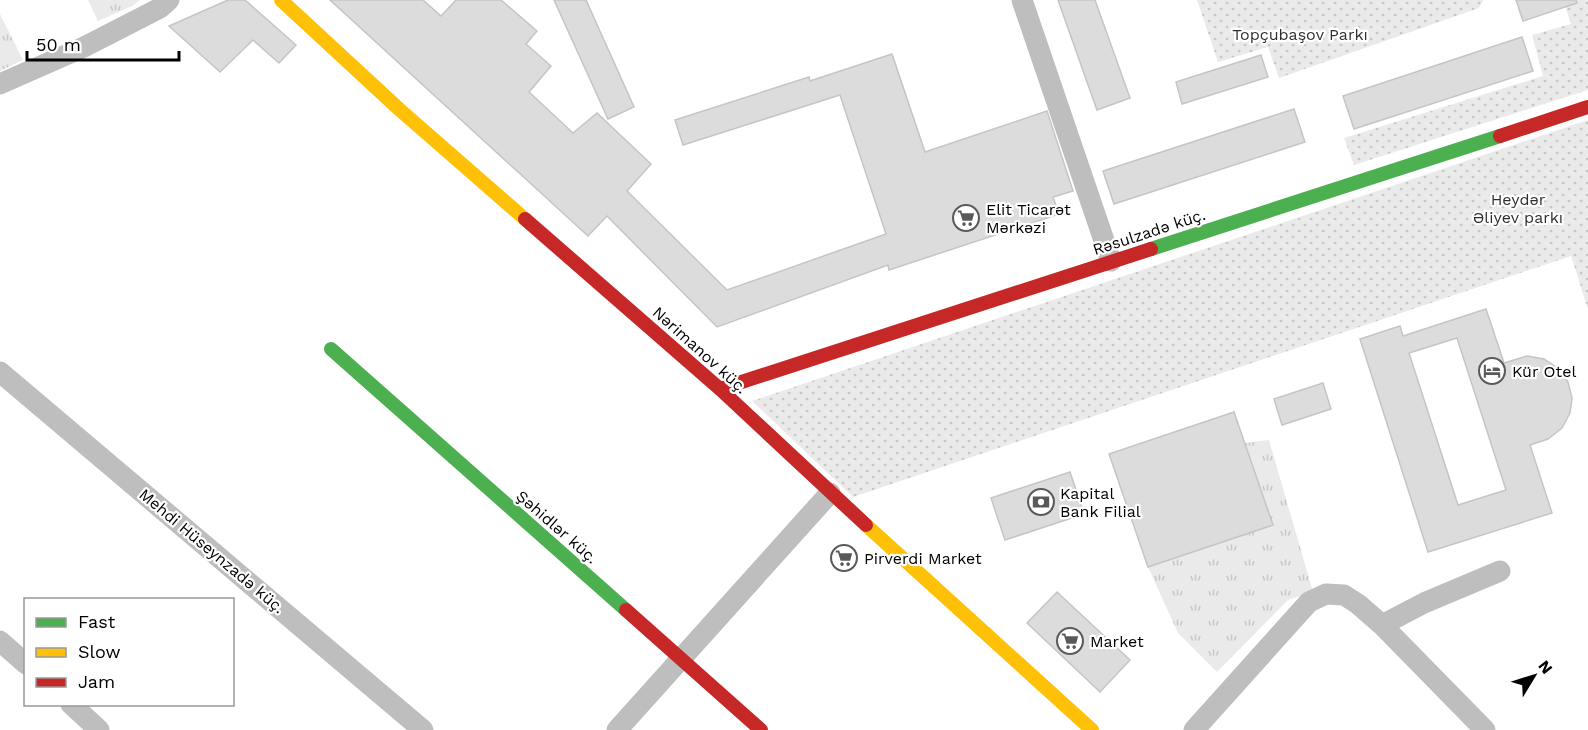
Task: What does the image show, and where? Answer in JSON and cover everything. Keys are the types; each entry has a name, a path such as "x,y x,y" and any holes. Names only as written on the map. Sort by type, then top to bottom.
{"main road":[{"name":"Nərimanov küç.","path":"281,0 400,110 720,389 830,493 1092,730"},
{"name":"Rəsulzadə küç.","path":"720,389 1588,107"},
{"name":"Şəhidlər küç.","path":"331,349 761,730"}],"street":[{"path":"0,84 84,48 160,8 169,0"},
{"path":"1022,0 1111,261"},
{"name":"Mehdi Hüseynzadə küç.","path":"0,372 423,730"},
{"path":"617,730 830,493"},
{"path":"1382,624 1500,571"},
{"path":"1194,730 1309,602 1326,594 1344,595 1382,624 1485,730"},
{"path":"0,641 24,662"},
{"path":"72,706 99,730"}],"green space":[{"path":"88,0 140,0 98,21"},
{"name":"Topçubaşov Parkı","path":"1197,0 1483,0 1479,8 1279,78 1268,47 1218,62"},
{"path":"1563,0 1588,0 1588,90 1354,165 1344,138 1543,76 1532,35 1571,24"},
{"path":"0,14 23,60 0,71"},
{"name":"Heydər Əliyev parkı","path":"1588,120 1588,309 1571,256 853,497 752,401"},
{"path":"1269,440 1313,592 1288,600 1217,672 1178,633 1148,567 1273,525 1245,443"}],"building":[{"path":"228,0 245,0 296,45 279,63 253,40 220,72 169,26"},
{"path":"330,0 423,0 441,16 456,0 501,0 537,31 526,44 551,66 529,92 573,133 597,113 651,164 627,191 727,290 886,234 840,95 683,145 675,120 809,77 810,81 892,54 925,152 1047,111 1073,191 1053,197 1059,214 889,270 888,265 717,327 607,216 588,236"},
{"path":"554,0 586,0 634,107 608,119"},
{"path":"1058,0 1095,0 1130,98 1097,110"},
{"path":"1516,0 1576,0 1577,3 1523,21"},
{"path":"1522,37 1533,71 1354,129 1343,96"},
{"path":"1261,55 1268,77 1182,104 1176,82"},
{"path":"1294,109 1305,142 1114,204 1103,171"},
{"path":"1486,309 1504,363 1527,356 1544,359 1559,369 1568,382 1572,398 1570,413 1562,428 1548,439 1530,445 1552,513 1428,552 1360,339 1400,326 1403,336","holes":["1457,338 1506,490 1458,505 1409,353"]},
{"path":"1323,383 1331,409 1282,425 1274,399"},
{"path":"1234,412 1273,525 1148,567 1109,454"},
{"path":"1070,472 1084,514 1005,540 991,498"},
{"path":"1057,592 1130,660 1100,692 1027,623"}],"traffic: fast":[{"path":"1151,249 1500,136"},
{"path":"331,349 626,610"}],"traffic: slow":[{"path":"281,0 400,110 525,219"},
{"path":"866,525 1092,730"}],"traffic: jam":[{"path":"1500,136 1588,107"},
{"path":"525,219 720,389 866,525"},
{"path":"720,389 1151,249"},
{"path":"626,610 761,730"}],"place":[{"name":"Elit Ticarət Mərkəzi","path":"966,218"},
{"name":"Kür Otel","path":"1492,371"},
{"name":"Kapital Bank Filial","path":"1041,502"},
{"name":"Pirverdi Market","path":"844,558"},
{"name":"Market","path":"1070,641"}]}
